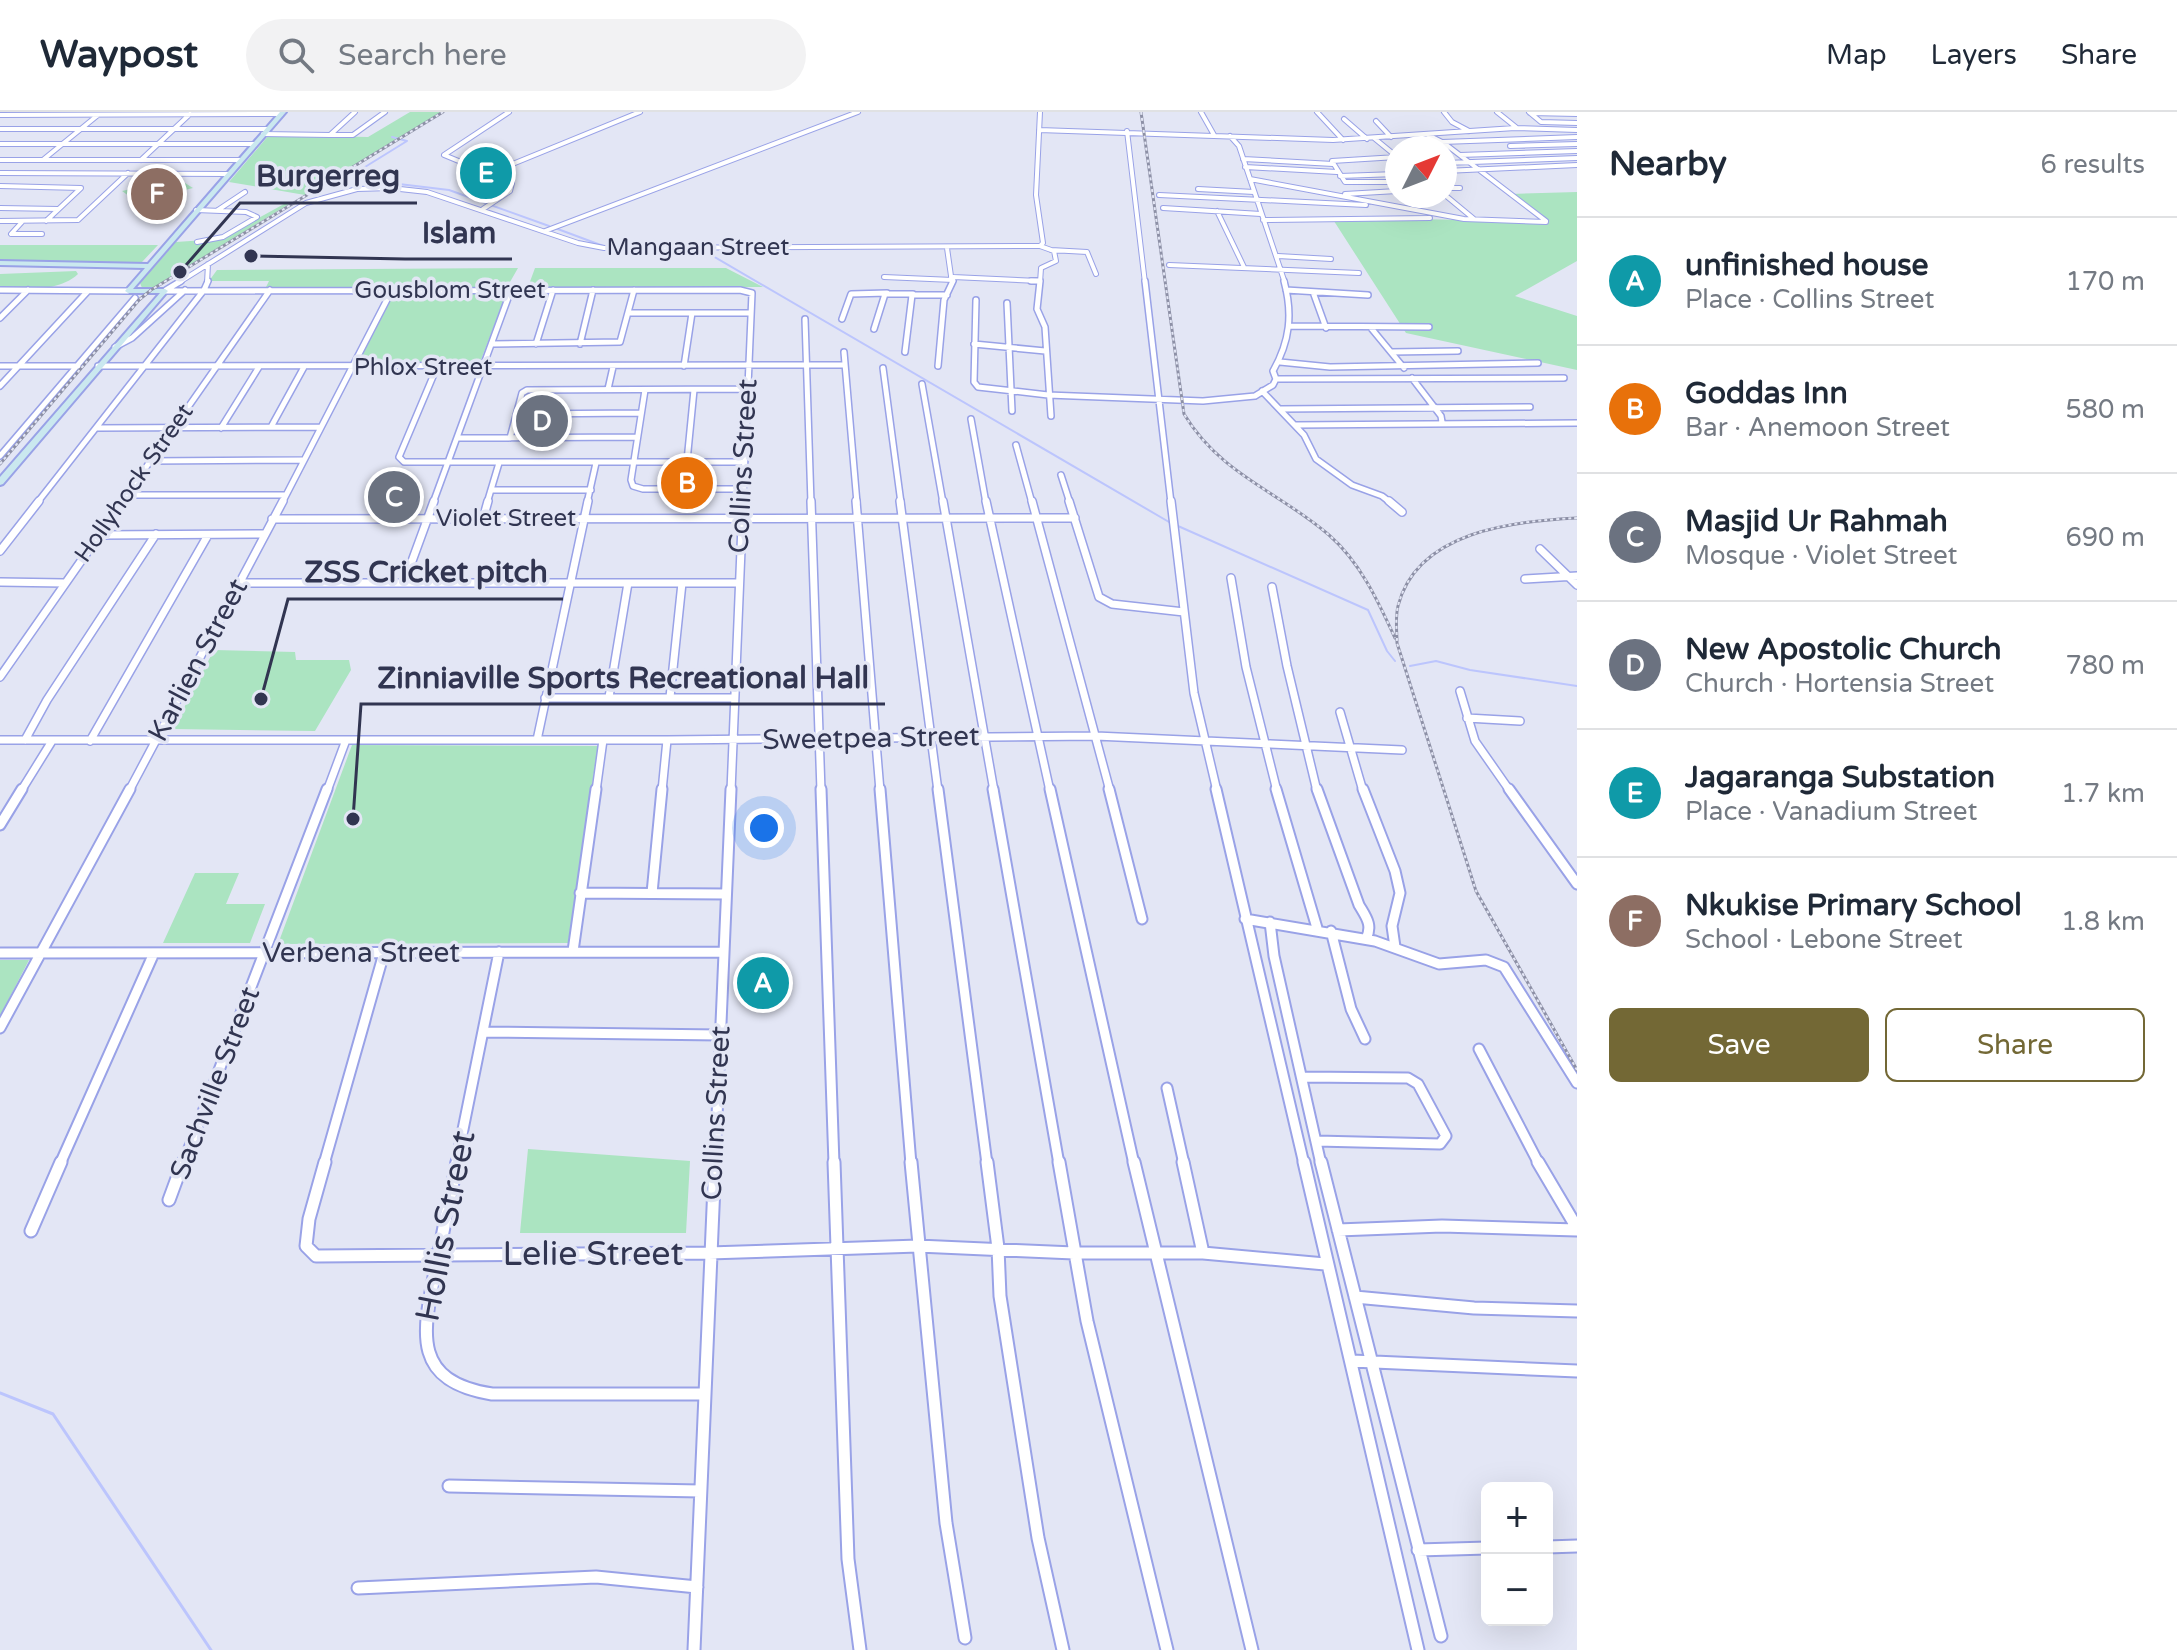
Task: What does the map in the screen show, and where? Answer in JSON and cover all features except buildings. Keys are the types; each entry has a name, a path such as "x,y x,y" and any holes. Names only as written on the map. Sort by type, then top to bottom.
{"street":[{"path":"326,135 355,112"},
{"path":"0,129 174,129 353,135 385,112"},
{"path":"483,209 513,186 507,178 444,155 509,112"},
{"path":"492,172 640,112"},
{"path":"545,231 858,112"},
{"path":"1040,112 1036,195 1043,243 1040,246 1051,250 1087,252 1096,274"},
{"path":"1201,112 1214,135"},
{"path":"1317,112 1343,140"},
{"path":"1444,112 1452,122 1470,131"},
{"path":"1497,112 1577,162"},
{"path":"1529,112 1577,114"},
{"path":"1529,112 1541,122 1577,123"},
{"path":"0,118 10,113 282,113"},
{"path":"27,173 100,113"},
{"path":"141,160 190,113"},
{"path":"0,290 128,291 146,266 282,113"},
{"path":"1344,119 1367,139"},
{"path":"1376,121 1390,136"},
{"path":"1403,136 1520,128 1577,130"},
{"path":"1039,130 1343,140 1385,137"},
{"path":"1127,131 1194,693 1325,1264 1352,1361 1418,1650"},
{"path":"1427,134 1431,136"},
{"path":"976,300 975,385 1048,395 1237,399 1273,385 1276,379 1273,371 1280,362 1290,326 1286,290 1278,256 1239,146 1230,136"},
{"path":"1457,141 1577,137"},
{"path":"1374,138 1385,147"},
{"path":"0,144 255,144"},
{"path":"1510,146 1577,144"},
{"path":"1459,155 1577,151"},
{"path":"1401,208 1474,220 1546,222 1459,155"},
{"path":"1333,164 1334,160 1385,158"},
{"path":"1457,163 1570,158"},
{"path":"1243,159 1333,164"},
{"path":"0,160 240,160"},
{"path":"1457,171 1577,162"},
{"path":"1333,164 1348,183 1385,182"},
{"path":"1245,167 1385,174"},
{"path":"0,173 228,174"},
{"path":"0,221 80,219 128,173"},
{"path":"1250,179 1385,205"},
{"path":"1,187 81,188 45,221"},
{"name":"Mangaan Street","path":"0,482 165,291 306,203 336,193 371,188 409,189 604,248 1040,246"},
{"path":"1198,189 1254,192"},
{"path":"218,210 245,192"},
{"path":"1336,195 1385,192"},
{"path":"1159,195 1385,205"},
{"path":"1457,205 1474,220"},
{"path":"0,208 58,209"},
{"path":"1163,208 1262,217 1442,216"},
{"path":"196,210 246,212 257,217 223,237 197,242"},
{"path":"1217,211 1244,267"},
{"path":"22,221 11,234 42,234"},
{"path":"938,366 944,300 953,278 947,248"},
{"path":"1051,250 1056,261 1041,268 1037,309 1045,327 1051,416"},
{"path":"1278,256 1331,259"},
{"path":"0,263 146,266"},
{"path":"0,551 204,290 209,277 208,264"},
{"path":"1169,265 1359,273"},
{"path":"0,272 101,266"},
{"path":"127,266 139,275"},
{"path":"884,277 1039,281"},
{"path":"0,318 28,290"},
{"path":"115,347 132,338 185,290"},
{"name":"Hollyhock Street","path":"0,677 270,290"},
{"name":"Karlien Street","path":"0,1028 241,583 392,290"},
{"path":"404,583 511,290"},
{"path":"536,344 553,290"},
{"path":"580,344 593,290"},
{"path":"492,344 622,341 634,290"},
{"path":"1286,290 1368,295"},
{"path":"0,386 88,291"},
{"name":"Gousblom Street","path":"128,291 748,291"},
{"name":"Collins Street","path":"694,1650 752,293 748,291"},
{"path":"1313,292 1326,328"},
{"path":"874,329 884,296 888,293"},
{"path":"842,319 851,294 947,295"},
{"path":"905,352 913,294"},
{"path":"0,456 135,298"},
{"path":"1007,303 1012,411"},
{"path":"630,313 751,313"},
{"path":"684,366 692,313"},
{"path":"805,319 848,1559 860,1650"},
{"path":"1290,326 1429,327"},
{"path":"1371,328 1434,407 1442,422"},
{"path":"974,344 1045,351"},
{"path":"1391,352 1458,351"},
{"path":"844,352 851,466 859,519 918,1246 946,1523 965,1638"},
{"path":"1280,362 1330,367 1538,363"},
{"name":"Phlox Street","path":"98,366 844,365"},
{"path":"0,366 78,366"},
{"path":"221,428 259,367"},
{"path":"271,427 304,367"},
{"path":"437,367 399,457 412,463 743,462"},
{"path":"608,389 613,367"},
{"path":"883,368 998,1248 1000,1296 1038,1538 1063,1650"},
{"path":"1276,379 1564,378"},
{"path":"922,384 1087,1321 1167,1650"},
{"path":"510,438 525,391 746,389"},
{"path":"645,390 631,483 637,488 742,489"},
{"path":"687,461 694,390"},
{"path":"1262,391 1304,435 1316,459 1352,485 1387,499 1402,512"},
{"path":"1280,409 1530,407"},
{"path":"517,414 641,413"},
{"path":"971,419 989,518 1041,737 1154,1252 1252,1650"},
{"path":"1295,425 1577,423"},
{"path":"96,428 320,427"},
{"path":"457,438 637,437"},
{"path":"1016,445 1096,736 1142,919"},
{"path":"149,461 302,460"},
{"path":"483,519 499,463"},
{"path":"537,740 596,463"},
{"path":"1061,475 1089,570 1102,600 1112,604 1184,612"},
{"path":"491,490 591,490"},
{"path":"125,495 284,495"},
{"name":"Violet Street","path":"272,519 1075,518"},
{"path":"25,740 47,700 156,534"},
{"path":"100,535 264,534"},
{"path":"90,741 208,535"},
{"path":"1540,549 1573,576 1577,585"},
{"path":"1525,579 1573,576"},
{"path":"1231,578 1247,679 1262,742 1317,928"},
{"path":"0,582 64,583"},
{"path":"241,583 738,583"},
{"path":"609,697 628,583"},
{"path":"670,697 682,583"},
{"path":"1272,587 1305,745 1323,808 1359,905 1369,922 1370,931 1366,939"},
{"path":"1460,691 1475,741 1577,884"},
{"name":"Sweetpea Street","path":"545,698 734,698"},
{"path":"1340,712 1349,747 1400,893 1392,926 1395,947"},
{"path":"1467,718 1520,721"},
{"name":"Sweetpea Street","path":"0,740 733,740 1096,736 1402,750"},
{"name":"Sachville Street","path":"169,1200 346,740"},
{"path":"573,951 603,740"},
{"path":"652,893 667,740"},
{"path":"0,825 52,741"},
{"path":"580,893 726,894"},
{"path":"1245,919 1317,928 1366,939 1436,963 1449,965 1479,956 1504,967 1577,1083"},
{"path":"1270,922 1274,956 1338,1230 1441,1636"},
{"path":"1331,931 1351,1009 1365,1039"},
{"name":"Hollis Street","path":"499,952 424,1324 426,1355 450,1382 467,1391 492,1394 704,1394"},
{"name":"Verbena Street","path":"0,953 723,952"},
{"path":"31,1231 154,953"},
{"name":"Lelie Street","path":"384,953 309,1219 306,1246 316,1256 709,1253 918,1246 1074,1253 1203,1253 1325,1264"},
{"path":"483,1032 719,1035"},
{"path":"1479,1049 1524,1139 1577,1229"},
{"path":"1303,1077 1408,1078 1418,1084 1446,1136 1440,1144 1317,1141"},
{"path":"1167,1088 1203,1253"},
{"path":"1338,1230 1442,1226 1577,1229"},
{"path":"1355,1297 1474,1308 1577,1311"},
{"path":"1352,1361 1577,1371"},
{"path":"449,1486 700,1491"},
{"path":"1553,1547 1577,1546"},
{"path":"1418,1550 1481,1548"},
{"path":"358,1588 596,1577 697,1587"}],"green space":[{"path":"410,112 441,112 305,195 229,182 269,135 368,137"},
{"path":"177,178 193,188 137,202 122,191"},
{"path":"1577,192 1577,261 1515,296 1577,316 1577,370 1406,333 1332,218 1545,221 1510,194"},
{"path":"289,204 153,288 142,288 140,283 176,242 220,239"},
{"path":"0,245 158,245 142,262 135,264 0,261"},
{"path":"518,268 510,282 502,287 266,287 269,281 209,281 217,270"},
{"path":"535,268 726,268 763,287 528,287"},
{"path":"76,271 78,274 70,280 52,287 0,289 0,274"},
{"path":"394,292 507,292 479,365 355,365"},
{"path":"214,650 295,652 296,660 349,660 351,670 315,731 173,729"},
{"path":"352,745 598,746 568,943 278,944"},
{"path":"195,873 239,873 226,904 265,904 250,943 163,943"},
{"path":"0,960 29,960 0,1016"},
{"path":"528,1149 690,1161 686,1233 520,1233"}],"waterway":[{"path":"392,137 407,141 352,175 357,179 449,190 549,226"},
{"path":"555,228 606,247"},
{"path":"616,250 706,252 1169,522"},
{"path":"1178,526 1368,610 1395,661"},
{"path":"1410,666 1436,661 1470,670 1577,686"},
{"path":"0,1393 53,1414 211,1650"}],"railway":[{"path":"0,464 139,300 151,290 443,112"},
{"path":"1141,112 1184,414 1215,452 1251,481 1310,520 1340,546 1367,583 1395,638"},
{"path":"1577,518 1498,527 1446,546 1425,561 1409,581 1398,606 1396,620 1397,643 1476,891 1577,1070"}],"place":[{"name":"Jagaranga Substation","path":"486,173"},
{"name":"Nkukise Primary School","path":"157,194"},
{"name":"Islam","path":"251,256"},
{"name":"Burgerreg","path":"180,272"},
{"name":"New Apostolic Church","path":"542,421"},
{"name":"Goddas Inn","path":"687,483"},
{"name":"Masjid Ur Rahmah","path":"394,497"},
{"name":"ZSS Cricket pitch","path":"261,699"},
{"name":"Zinniaville Sports Recreational Hall","path":"353,819"},
{"name":"unfinished house","path":"763,983"}]}
